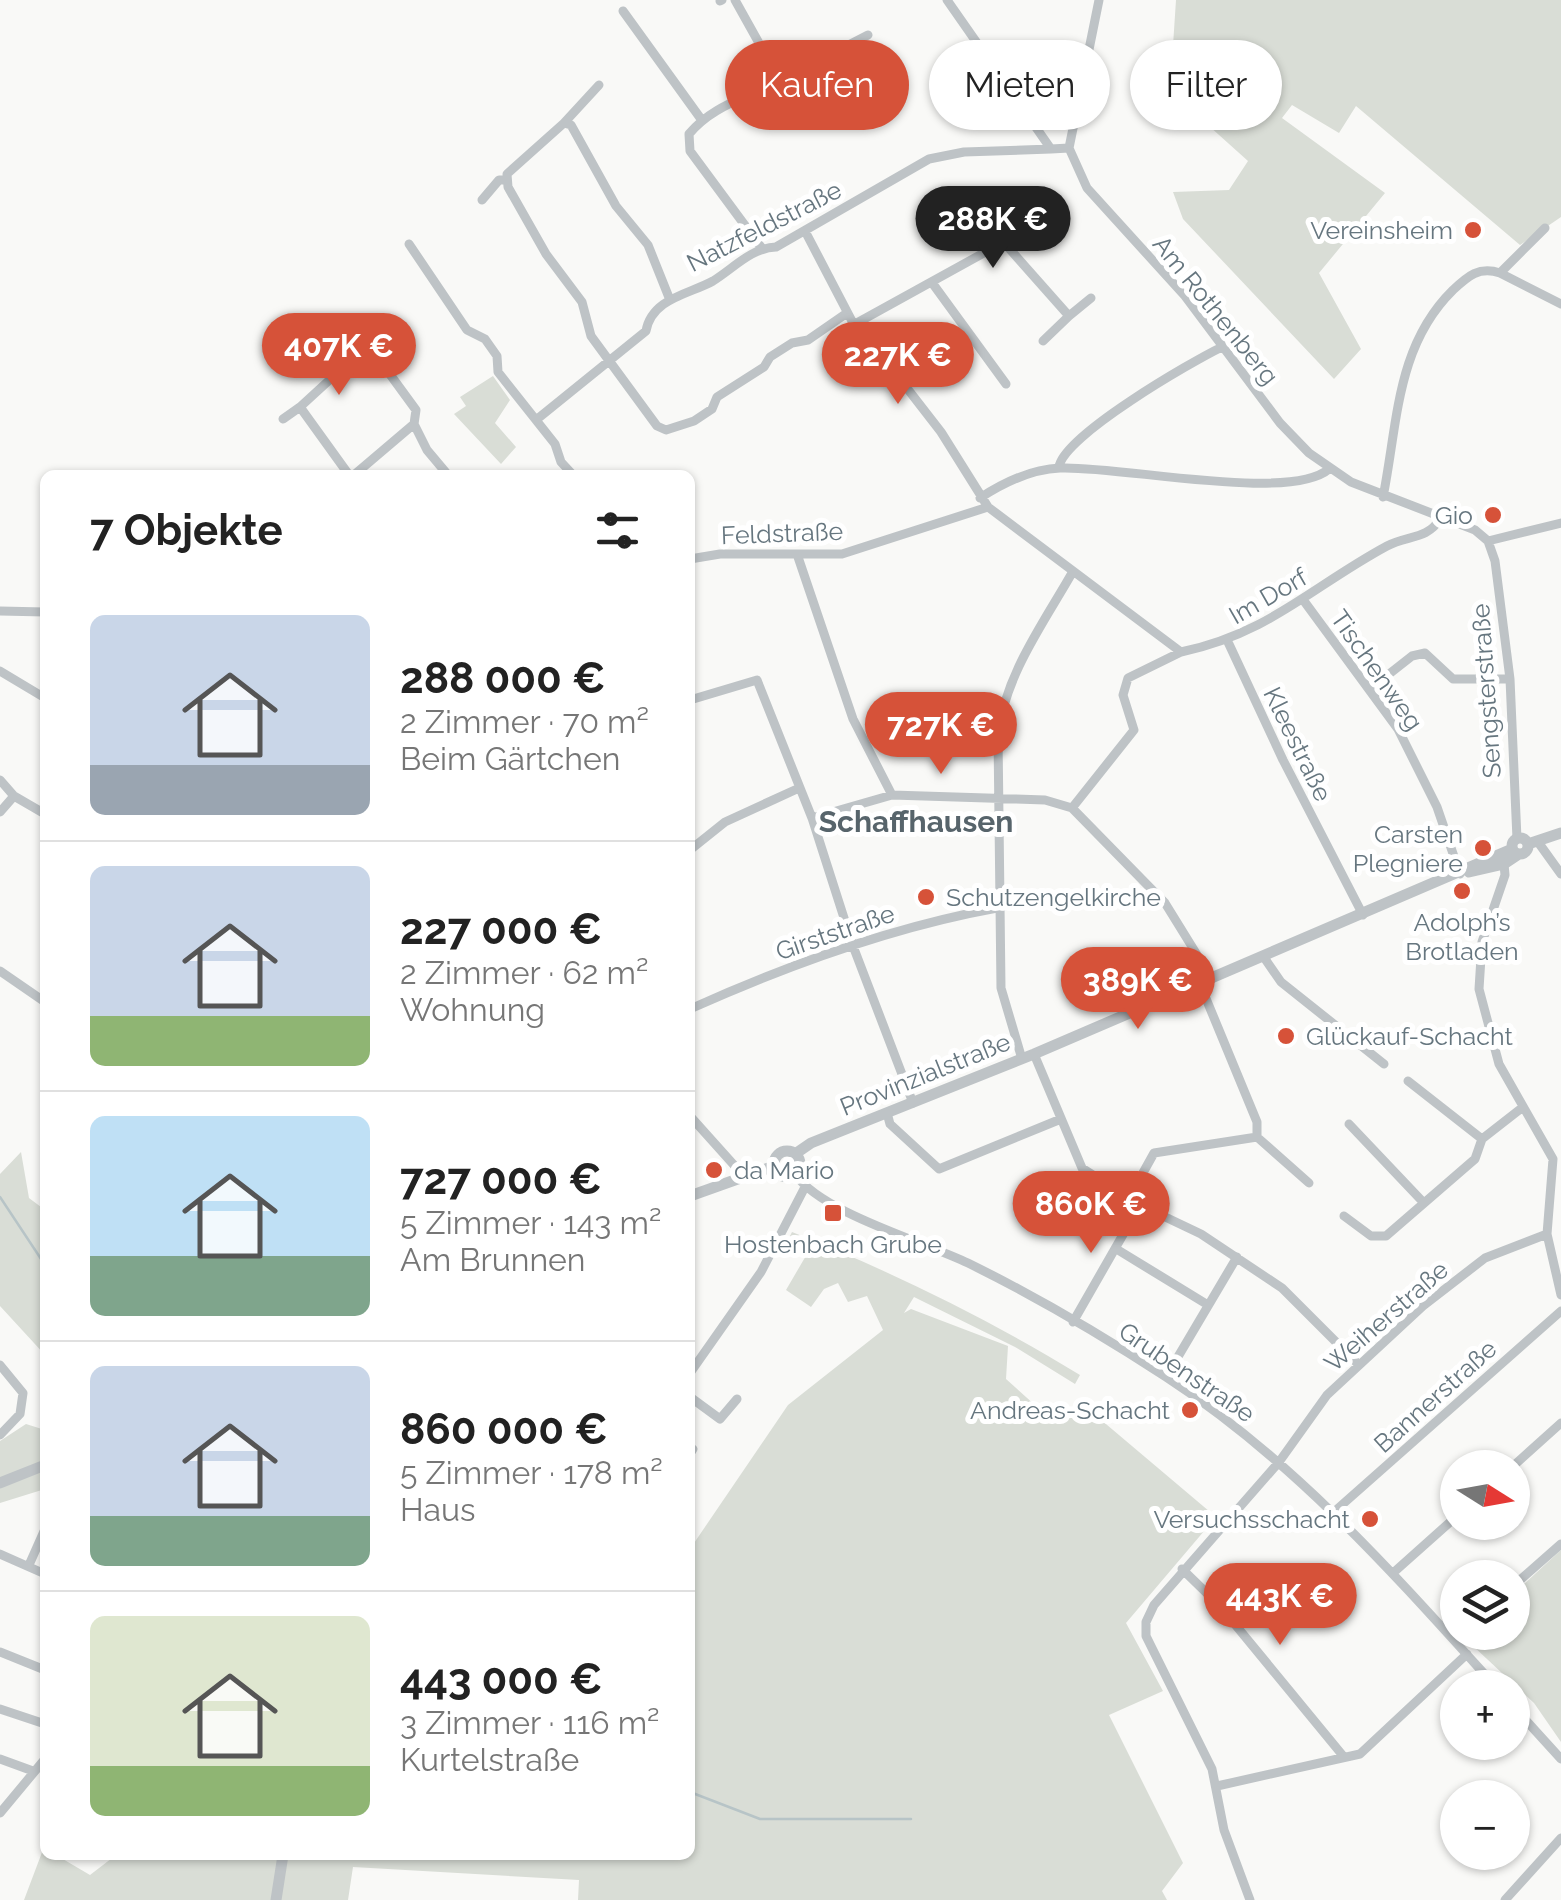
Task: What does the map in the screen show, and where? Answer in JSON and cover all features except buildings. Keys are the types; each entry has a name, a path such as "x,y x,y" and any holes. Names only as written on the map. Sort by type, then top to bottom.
{"street":[{"path":"735,0 757,40"},
{"path":"947,0 1051,149"},
{"path":"1070,148 1099,0"},
{"path":"623,11 701,119"},
{"path":"858,40 868,35"},
{"path":"599,85 507,174 508,180 546,254 582,302 592,336 656,426 666,430 694,421 712,409 717,397 764,367 770,356 792,343 808,340 847,313"},
{"path":"725,104 701,119 689,134 690,151 761,248"},
{"path":"564,123 571,125 616,206 648,245 670,300"},
{"name":"Natzfeldstraße","path":"536,420 646,331 648,320 670,300 689,288 707,284 761,248 776,247 929,159 964,152 1070,148"},
{"name":"Am Rothenberg","path":"1070,148 1087,188 1184,296 1280,423 1329,469 1383,496 1475,530 1488,542"},
{"path":"482,200 499,180 508,180"},
{"path":"1500,273 1544,228"},
{"path":"805,231 865,346 896,374 942,432 988,507 1181,652"},
{"path":"409,244 466,330 491,348 498,372 570,470"},
{"path":"855,324 1000,244 1007,246 1069,316"},
{"path":"1383,496 1414,340 1430,316 1468,277 1482,270 1500,273 1561,304"},
{"path":"933,284 1006,384"},
{"path":"1043,341 1091,298"},
{"path":"284,419 370,348 384,330"},
{"path":"1059,468 1070,448 1132,400 1222,347"},
{"path":"370,348 416,410 414,424 445,470"},
{"path":"300,407 347,470"},
{"path":"357,470 414,424"},
{"path":"980,498 1015,479 1059,468 1214,481 1306,480 1329,469"},
{"name":"Feldstraße","path":"695,558 720,554 842,554 988,507"},
{"name":"Im Dorf","path":"1072,808 1134,730 1123,695 1128,678 1181,652 1228,642 1304,601 1390,544 1434,528 1440,518"},
{"path":"1488,542 1561,523"},
{"name":"Sengsterstraße","path":"1488,542 1495,562 1510,679 1523,846"},
{"path":"798,557 854,719 892,796"},
{"path":"1072,573 1002,704 997,908 1001,988 1079,1164 1140,1205 1201,1234 1282,1288 1358,1365"},
{"name":"Tischenweg","path":"1304,601 1398,729 1436,807 1460,874"},
{"path":"0,610 40,612"},
{"name":"Kleestraße","path":"1228,642 1282,760 1363,915"},
{"path":"1370,689 1412,656 1424,652 1453,678 1510,679"},
{"path":"0,671 40,695"},
{"path":"695,699 757,680 812,818 853,946 912,1103"},
{"path":"0,780 14,796 40,811"},
{"path":"695,846 725,822 797,788"},
{"path":"0,812 14,796"},
{"path":"812,818 892,796 1045,800 1072,808 1165,903 1206,981 1257,1122 1256,1137"},
{"name":"Provinzialstraße","path":"795,1154 811,1143 1561,833"},
{"path":"1523,846 1561,874"},
{"name":"Provinzialstraße","path":"1460,874 1504,864 1523,846"},
{"path":"1504,864 1505,874 1482,942 1477,977 1495,1053 1522,1107 1557,1159 1547,1234 1561,1295"},
{"name":"Girststraße","path":"695,1007 932,920 997,908"},
{"path":"1263,956 1281,982 1384,1064"},
{"path":"0,972 40,999"},
{"path":"1408,1081 1482,1139"},
{"path":"1344,1216 1380,1238 1475,1159 1482,1139 1522,1107"},
{"path":"887,1113 890,1124 939,1169 1061,1120"},
{"path":"695,1122 742,1174"},
{"path":"1349,1124 1423,1202"},
{"path":"1129,1198 1154,1154 1256,1137 1309,1182"},
{"path":"695,1194 742,1174 774,1166 781,1152 795,1154 800,1163 795,1174 782,1176 774,1166"},
{"name":"Grubenstraße","path":"795,1174 821,1200 972,1266 1166,1377 1279,1462 1335,1511 1440,1619"},
{"path":"695,1366 761,1272 805,1187"},
{"path":"1073,1322 1118,1250 1140,1205"},
{"name":"Weiherstraße","path":"1250,1900 1224,1830 1217,1786 1146,1636 1148,1614 1182,1569 1279,1462 1322,1401 1358,1365 1485,1258 1547,1234"},
{"path":"1118,1250 1208,1305"},
{"path":"1166,1377 1237,1257"},
{"name":"Bannerstraße","path":"1335,1511 1561,1311"},
{"path":"0,1365 23,1394 20,1414 0,1435"},
{"path":"695,1401 720,1419 738,1399"},
{"path":"1530,1451 1561,1423"},
{"path":"0,1483 40,1467"},
{"path":"1393,1573 1440,1531"},
{"path":"29,1566 40,1541"},
{"path":"1530,1572 1561,1544"},
{"path":"0,1554 40,1572"},
{"path":"1182,1569 1220,1605 1344,1758"},
{"name":"Grubenstraße","path":"1464,1650 1481,1670"},
{"path":"0,1652 40,1668"},
{"path":"1217,1786 1360,1754 1466,1654"},
{"path":"0,1708 40,1722"},
{"path":"1530,1725 1561,1759"},
{"path":"0,1760 33,1771"},
{"path":"0,1813 40,1764"},
{"path":"1505,1900 1561,1838"},
{"path":"276,1900 282,1860"}],"shaded area":[{"path":"1176,0 1561,0 1561,217 1520,245 1356,106 1339,133 1292,105 1282,118 1282,40 1173,40"},
{"path":"1282,118 1385,193 1319,273 1361,349 1334,379 1183,219 1173,192 1229,190 1248,161 1213,130 1282,130"},
{"path":"493,376 510,400 495,423 516,447 501,464 454,414 466,406 460,397"},
{"path":"21,1152 29,1198 40,1206 40,1350 0,1306 0,1174"},
{"path":"792,1232 867,1263 1080,1375 1075,1384 1015,1347 914,1297 904,1313 911,1309 1008,1346 1006,1379 1047,1416 1087,1408 1216,1517 1126,1623 1163,1691 1109,1715 1183,1863 1162,1891 1167,1900 578,1900 579,1880 353,1867 348,1900 24,1900 40,1858 64,1860 90,1875 110,1860 695,1860 695,1542 788,1405 883,1330 867,1296 848,1302 838,1283 824,1289 811,1307 786,1290 807,1254 786,1244"},
{"path":"26,1424 40,1428 40,1491 0,1503 0,1441"},
{"path":"1561,1550 1561,1742 1530,1699 1530,1670 1499,1670 1477,1650 1530,1650 1530,1578"}],"waterway":[{"path":"0,1197 40,1257"},
{"path":"695,1794 760,1819 911,1819"}],"place":[{"name":"Vereinsheim","path":"1473,230"},
{"name":"Gio","path":"1493,515"},
{"name":"Carsten Plegniere","path":"1483,848"},
{"name":"Adolph’s Brotladen","path":"1462,891"},
{"name":"Schutzengelkirche","path":"926,897"},
{"name":"Glückauf-Schacht","path":"1286,1036"},
{"name":"da Mario","path":"714,1170"},
{"name":"Hostenbach Grube","path":"833,1213"},
{"name":"Andreas-Schacht","path":"1190,1410"},
{"name":"Versuchsschacht","path":"1370,1519"}],"district":[{"name":"Schaffhausen","path":"916,821"}]}
